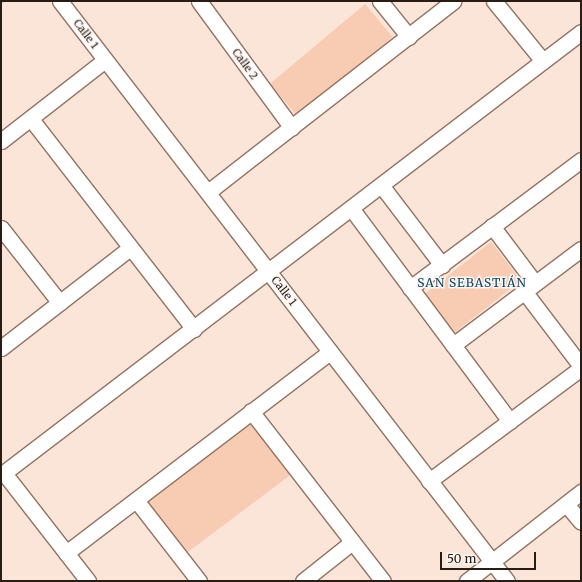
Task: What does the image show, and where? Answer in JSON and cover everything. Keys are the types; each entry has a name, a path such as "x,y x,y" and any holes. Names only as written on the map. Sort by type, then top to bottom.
{"street":[{"name":"Calle 1","path":"60,1 507,581"},
{"name":"Calle 2","path":"199,1 292,128"},
{"path":"380,1 409,37"},
{"path":"208,192 409,37 453,1"},
{"path":"494,1 543,61"},
{"path":"88,581 3,474 581,32"},
{"path":"1,141 105,60"},
{"path":"31,119 194,329"},
{"path":"410,288 581,160"},
{"path":"381,186 442,265"},
{"path":"351,208 510,421"},
{"path":"429,481 581,367 492,226"},
{"path":"1,228 60,303"},
{"path":"1,348 130,248"},
{"path":"453,345 581,249"},
{"path":"66,553 330,352"},
{"path":"251,411 383,581"},
{"path":"466,581 581,492"},
{"path":"136,500 199,581"},
{"path":"566,504 581,522"},
{"path":"303,581 352,542"}],"shaded area":[{"path":"365,4 393,37 298,117 270,84"},
{"path":"491,242 521,281 453,334 423,295"},
{"path":"251,422 291,475 184,555 144,503"}],"district":[{"name":"SAN SEBASTIÁN","path":"472,283"}]}
